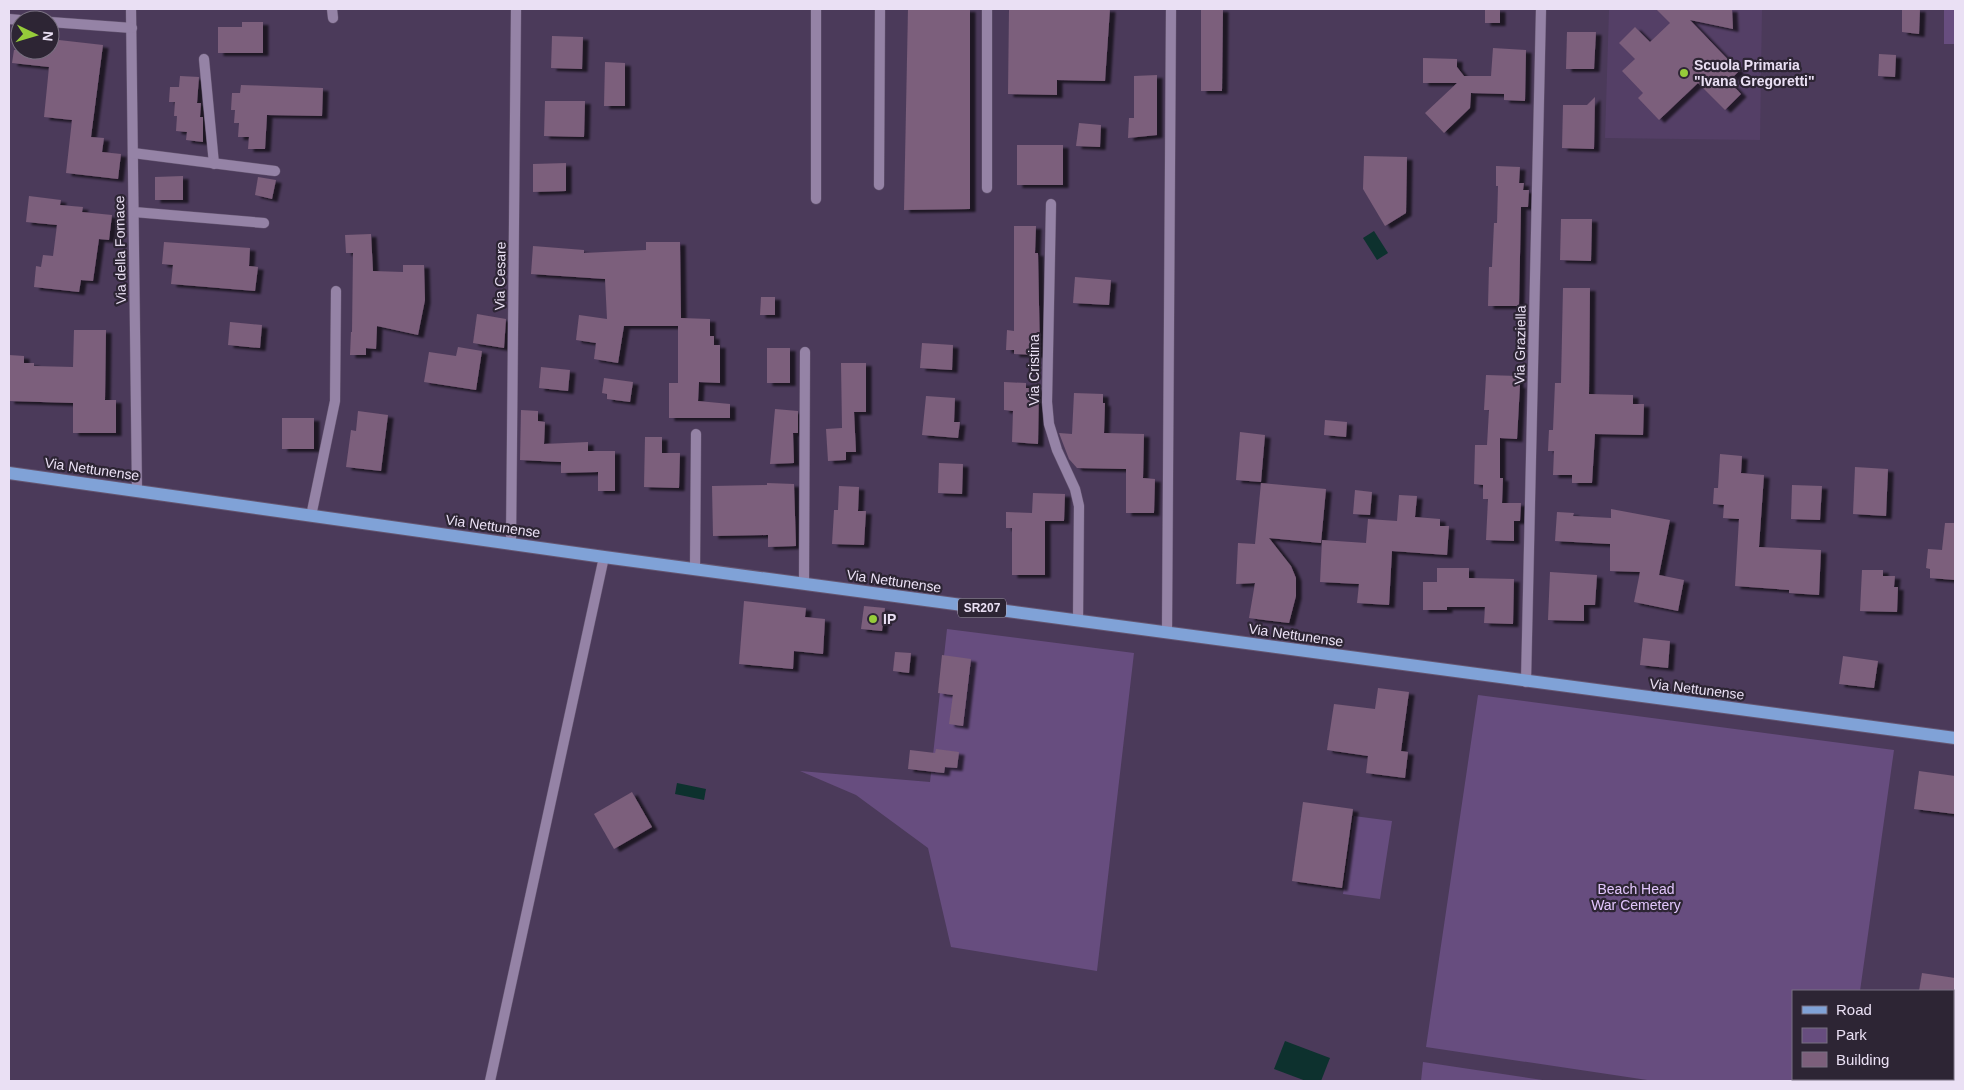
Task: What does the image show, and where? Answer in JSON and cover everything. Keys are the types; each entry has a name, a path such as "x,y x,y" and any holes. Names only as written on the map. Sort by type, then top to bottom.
{"main road":[{"name":"Via Nettunense","path":"9,473 695,570 1955,738"}],"street":[{"name":"Via della Fornace","path":"131,9 137,491"},
{"name":"Via Cesare","path":"511,544 516,9"},
{"path":"816,9 816,198"},
{"path":"879,185 880,9"},
{"path":"987,9 987,188"},
{"path":"1167,633 1171,9"},
{"name":"Via Graziella","path":"1526,682 1541,9"},
{"path":"60,23 132,28"},
{"path":"204,59 214,164"},
{"path":"133,153 275,171"},
{"name":"Via Cristina","path":"1051,204 1046,395 1052,434 1062,465 1075,489 1079,506 1078,621"},
{"path":"134,212 264,223"},
{"path":"311,516 335,401 336,291"},
{"path":"804,584 805,352"},
{"path":"695,570 696,434"},
{"path":"490,1081 604,557"}],"shaded area":[{"name":"Scuola Primaria \"Ivana Gregoretti\"","path":"1609,9 1762,9 1760,140 1605,138"},
{"path":"1374,231 1388,253 1377,260 1363,238"},
{"path":"677,783 706,789 704,800 675,794"},
{"path":"1285,1041 1330,1058 1321,1081 1306,1081 1274,1069"}],"green space":[{"path":"1944,9 1955,9 1955,44 1944,44"},
{"path":"947,629 1134,653 1097,971 951,947 928,848 856,795 800,771 930,782"},
{"name":"Beach Head War Cemetery","path":"1478,695 1894,750 1860,990 1792,990 1792,1080 1847,1081 1654,1081 1426,1047"},
{"path":"1354,816 1392,821 1380,899 1343,894"},
{"path":"1423,1062 1549,1081 1421,1081"}],"building":[{"path":"908,9 970,9 970,209 904,210"},
{"path":"1009,9 1110,9 1105,81 1057,80 1057,95 1008,94"},
{"path":"1201,9 1223,9 1222,91 1201,91"},
{"path":"1485,9 1500,9 1500,23 1485,23"},
{"path":"1656,9 1732,9 1733,29 1690,20 1739,71 1729,81 1741,94 1725,110 1698,83 1659,120 1638,98 1643,93 1622,71 1635,59 1619,43 1635,27 1650,42 1670,23"},
{"path":"1902,9 1920,9 1919,34 1902,32"},
{"path":"242,22 263,22 263,53 218,53 218,27 242,27"},
{"path":"1567,32 1596,32 1594,69 1566,69"},
{"path":"552,36 583,37 582,69 551,68"},
{"path":"60,40 103,45 91,137 104,138 102,152 121,154 118,179 66,173 72,120 44,117 49,67 12,63 12,60 60,60"},
{"path":"1493,48 1526,50 1525,101 1504,100 1504,94 1471,93 1470,108 1444,133 1425,113 1457,83 1423,83 1423,58 1457,59 1457,67 1464,76 1491,76"},
{"path":"1879,54 1896,55 1895,77 1878,76"},
{"path":"605,62 625,63 625,106 604,106"},
{"path":"1157,75 1157,135 1128,138 1129,118 1134,118 1134,76"},
{"path":"180,76 199,77 197,103 201,103 200,117 203,117 203,142 186,140 187,132 176,131 177,116 174,116 175,102 169,102 170,87 179,87"},
{"path":"241,85 323,88 322,116 267,115 265,149 248,149 249,137 238,137 239,123 234,123 235,110 231,110 232,93 240,93"},
{"path":"1595,97 1594,149 1562,148 1563,105 1587,105"},
{"path":"545,101 585,101 584,137 544,136"},
{"path":"1079,123 1101,125 1100,147 1076,146"},
{"path":"1017,145 1063,145 1063,185 1017,185"},
{"path":"1364,156 1407,157 1406,213 1385,226 1363,189"},
{"path":"566,163 566,191 533,192 533,164"},
{"path":"1496,166 1520,167 1519,183 1524,183 1523,190 1529,190 1528,207 1521,207 1519,306 1488,306 1489,267 1492,267 1494,223 1497,223 1498,186 1496,186"},
{"path":"183,176 183,200 155,200 155,177"},
{"path":"258,177 276,180 272,199 255,195"},
{"path":"29,196 61,200 60,205 83,207 82,212 112,215 109,240 99,239 93,281 81,280 79,292 34,287 36,266 41,267 43,255 53,256 57,225 26,222"},
{"path":"1561,219 1592,219 1591,261 1560,260"},
{"path":"1014,226 1036,226 1035,253 1038,253 1040,355 1014,354 1014,350 1006,350 1007,330 1014,331"},
{"path":"371,234 373,271 403,272 403,265 424,265 425,300 418,335 377,326 376,349 366,348 366,355 350,355 353,253 346,253 345,235"},
{"path":"164,242 250,248 249,266 258,267 255,291 171,284 173,265 162,264"},
{"path":"646,242 680,242 681,318 710,319 710,336 714,336 714,345 720,345 720,383 699,382 698,401 730,404 730,418 669,418 669,383 678,383 678,326 624,326 618,363 594,359 596,343 576,340 579,315 607,319 605,279 531,274 533,246 584,250 584,253 646,250"},
{"path":"1075,277 1111,280 1109,305 1073,303"},
{"path":"1563,288 1590,288 1589,394 1633,395 1633,404 1644,404 1643,435 1595,434 1592,483 1572,483 1572,475 1553,475 1554,451 1548,451 1549,430 1553,430 1555,383 1561,383"},
{"path":"761,297 775,297 775,315 760,315"},
{"path":"477,314 506,319 504,348 473,343"},
{"path":"230,322 262,325 260,348 228,345"},
{"path":"74,330 106,330 105,400 116,400 116,433 73,433 73,403 9,401 9,355 24,356 24,363 34,363 34,366 73,367"},
{"path":"922,343 953,345 952,370 920,368"},
{"path":"458,347 482,351 476,390 424,382 429,352 456,356"},
{"path":"767,348 790,348 790,383 767,383"},
{"path":"841,363 866,363 866,412 854,412 856,452 846,452 846,460 828,461 826,429 842,428"},
{"path":"541,367 570,370 568,391 539,388"},
{"path":"1486,375 1518,376 1518,385 1520,385 1517,439 1500,438 1500,478 1503,478 1502,503 1521,503 1520,521 1514,521 1514,541 1486,540 1488,499 1483,499 1483,485 1474,484 1475,445 1487,445 1489,410 1484,410"},
{"path":"604,378 633,382 630,402 607,399 607,394 602,393"},
{"path":"1004,382 1026,383 1026,388 1039,388 1038,444 1012,442 1013,411 1004,410"},
{"path":"1074,393 1103,394 1103,403 1105,403 1104,433 1144,434 1143,478 1155,479 1154,513 1126,513 1126,469 1077,468 1069,459 1059,433 1072,434"},
{"path":"926,396 955,398 954,422 960,422 958,438 922,435"},
{"path":"775,409 798,411 798,433 793,433 794,463 770,464"},
{"path":"521,410 538,411 538,421 545,422 544,444 588,442 588,451 615,451 615,491 598,491 598,472 561,473 561,462 520,460"},
{"path":"358,411 388,415 381,471 346,467 351,430 356,431"},
{"path":"282,418 314,418 314,449 282,449"},
{"path":"1325,420 1347,422 1346,437 1324,435"},
{"path":"1240,432 1265,435 1261,482 1236,480"},
{"path":"645,437 662,437 662,453 680,453 679,488 644,487"},
{"path":"1720,454 1742,456 1741,473 1764,475 1759,547 1821,550 1819,595 1789,593 1789,590 1735,586 1739,519 1723,518 1724,505 1713,504 1714,488 1718,488"},
{"path":"939,463 963,464 962,494 938,493"},
{"path":"1855,467 1888,469 1886,516 1853,514"},
{"path":"767,483 794,484 796,546 768,547 768,535 713,536 712,486 767,485"},
{"path":"1261,483 1326,489 1321,543 1269,538 1291,566 1296,578 1296,596 1289,623 1249,618 1255,583 1236,584 1238,543 1255,544"},
{"path":"1792,485 1822,486 1820,520 1791,519"},
{"path":"839,486 859,487 858,511 866,511 864,545 832,544 834,510 838,510"},
{"path":"1355,490 1372,492 1370,515 1353,514"},
{"path":"1033,493 1065,494 1064,521 1045,521 1045,575 1012,575 1012,528 1006,528 1006,512 1032,513"},
{"path":"1399,495 1417,496 1415,517 1440,519 1440,526 1449,526 1447,555 1392,551 1389,605 1357,603 1359,584 1320,582 1322,540 1366,543 1368,519 1397,521"},
{"path":"1611,509 1670,520 1659,575 1684,580 1678,611 1634,602 1640,572 1610,571 1610,544 1555,541 1557,512 1574,513 1573,516 1611,518"},
{"path":"1945,523 1955,523 1955,580 1930,578 1930,569 1926,568 1928,549 1942,550"},
{"path":"1437,568 1469,568 1469,578 1514,579 1513,624 1484,623 1485,607 1447,607 1447,610 1423,610 1423,582 1437,582"},
{"path":"1862,570 1883,570 1883,576 1895,576 1894,587 1898,587 1897,612 1860,611"},
{"path":"1550,572 1597,575 1595,605 1584,605 1584,621 1548,620"},
{"path":"744,601 806,608 805,617 825,619 823,654 794,651 793,669 739,664"},
{"name":"IP","path":"864,606 885,608 882,631 861,629"},
{"path":"1643,638 1670,641 1668,668 1640,665"},
{"path":"895,652 911,653 909,673 893,671"},
{"path":"942,655 971,659 963,726 949,724 953,695 938,693"},
{"path":"1843,656 1878,661 1874,688 1839,684"},
{"path":"1378,688 1409,692 1401,751 1408,752 1405,778 1366,773 1368,756 1327,750 1334,704 1375,709"},
{"path":"936,749 959,752 957,768 945,767 944,773 908,769 910,750 935,753"},
{"path":"1919,771 1955,776 1955,814 1914,809"},
{"path":"632,792 652,827 614,849 594,814"},
{"path":"1303,802 1353,809 1342,888 1292,881"},
{"path":"1922,973 1955,978 1955,991 1919,990"}],"place":[{"name":"Scuola Primaria \"Ivana Gregoretti\"","path":"1684,73"},
{"name":"IP","path":"873,619"}]}
